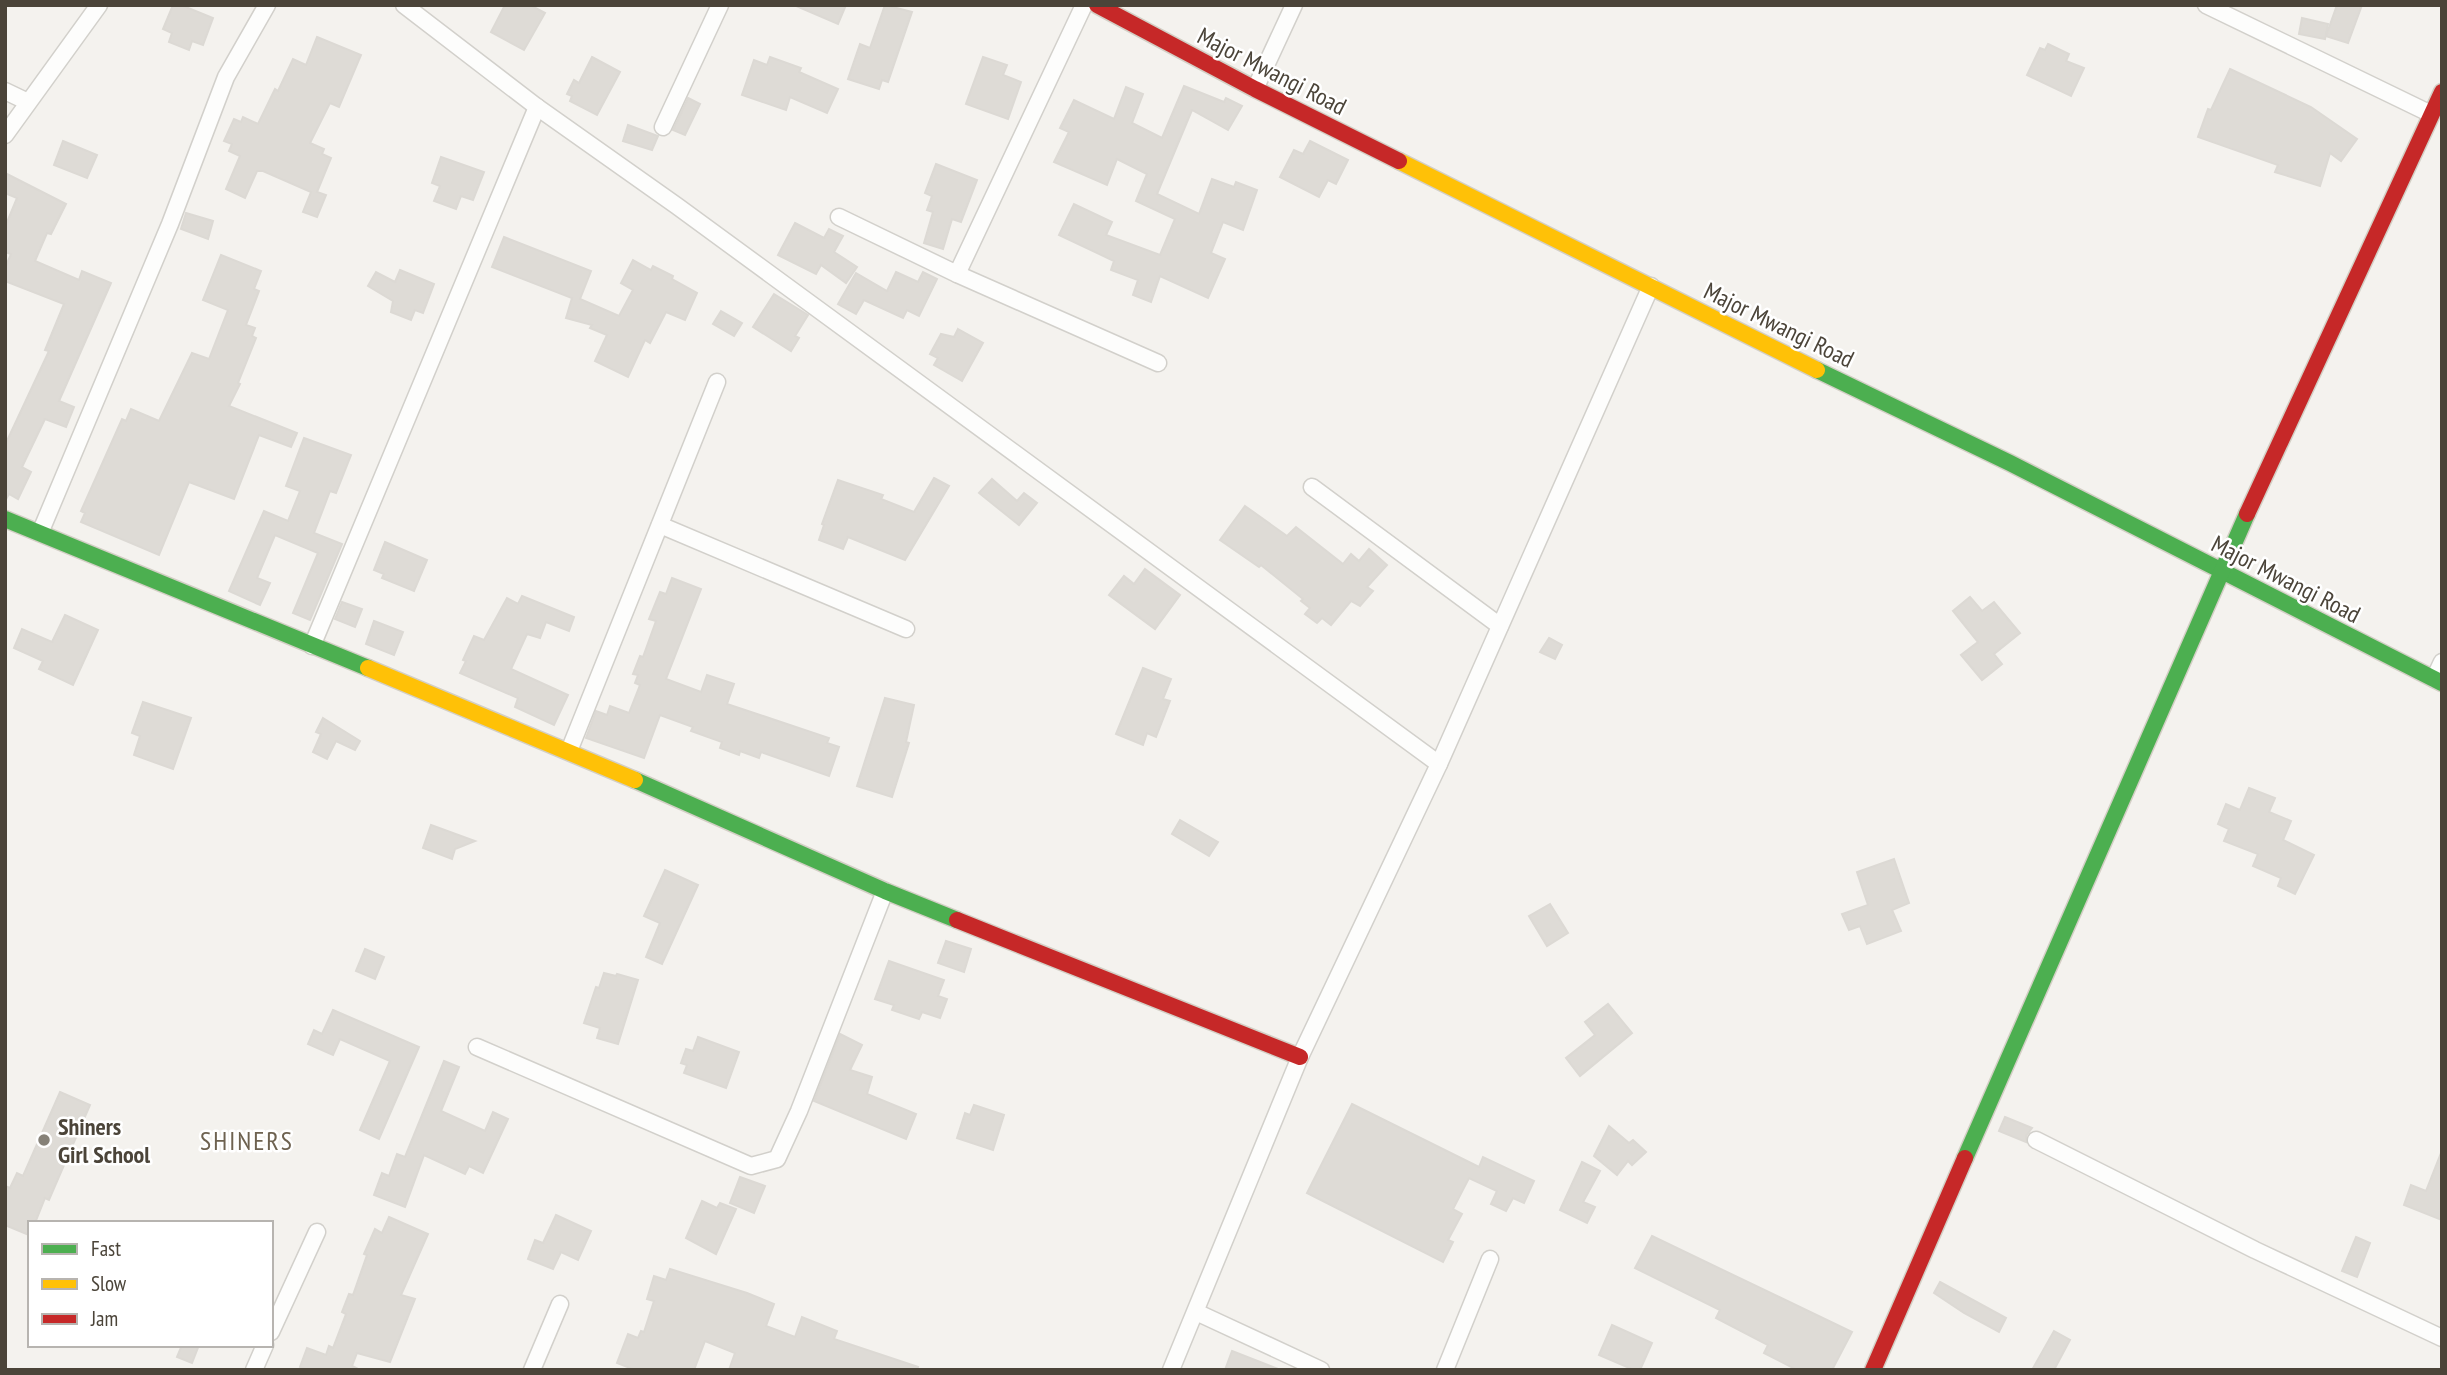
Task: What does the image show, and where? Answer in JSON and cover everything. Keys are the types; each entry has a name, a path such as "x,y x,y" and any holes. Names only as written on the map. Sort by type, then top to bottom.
{"street":[{"path":"5,135 99,5"},
{"path":"40,533 170,224 226,77 267,5"},
{"path":"404,5 537,107 677,206 1439,764"},
{"path":"663,127 720,5"},
{"path":"957,274 1084,5"},
{"name":"Major Mwangi Road","path":"1097,5 1255,89 2010,463 2438,681"},
{"path":"1255,89 1294,5"},
{"path":"2206,5 2431,114"},
{"path":"5,92 28,102"},
{"path":"1873,1370 2220,572 2442,92"},
{"path":"312,646 537,107"},
{"path":"839,217 957,274 1158,363"},
{"path":"1171,1370 1300,1058 1439,764 1651,286"},
{"path":"569,751 717,382"},
{"path":"1312,487 1500,626"},
{"path":"5,519 569,751 885,891 1300,1058"},
{"path":"660,525 905,629"},
{"path":"2438,681 2442,662"},
{"path":"477,1047 751,1166 777,1159 799,1111 885,891"},
{"path":"2036,1140 2255,1250 2442,1338"},
{"path":"273,1328 317,1232"},
{"path":"1445,1370 1490,1259"},
{"path":"532,1370 560,1304"},
{"path":"1196,1312 1321,1370"},
{"path":"254,1370 264,1347"}],"building":[{"path":"173,5 181,5 213,18 203,45 192,41 189,50 169,42 172,33 163,29"},
{"path":"505,5 530,5 545,13 524,50 491,32"},
{"path":"794,5 846,5 838,24"},
{"path":"885,5 912,12 888,82 882,80 879,89 848,79 860,44 870,48"},
{"path":"2337,5 2362,5 2348,43 2326,36"},
{"path":"2302,18 2328,24 2325,39 2299,34"},
{"path":"317,37 361,55 339,107 330,103 310,143 324,149 322,154 331,158 317,192 326,195 317,217 303,212 311,192 263,171 257,171 245,198 226,189 240,156 229,151 232,144 224,141 234,119 241,122 243,117 258,124 293,59 306,65"},
{"path":"2048,44 2069,54 2066,61 2084,68 2071,96 2027,75 2040,48 2045,50"},
{"path":"592,57 620,72 597,115 570,101 572,96 567,94 574,80 579,83"},
{"path":"770,57 801,68 799,72 838,89 827,113 790,97 786,110 742,95 754,60 767,65"},
{"path":"983,57 1007,65 1003,75 1021,82 1008,119 966,104"},
{"path":"2230,69 2311,107 2357,139 2341,161 2330,153 2320,186 2275,172 2278,165 2198,137 2208,109 2211,110"},
{"path":"1184,86 1224,102 1226,98 1242,106 1228,130 1192,110 1157,194 1199,214 1212,179 1234,187 1236,182 1257,190 1243,230 1223,222 1211,253 1225,259 1208,298 1160,276 1151,302 1133,295 1138,280 1111,270 1114,261 1059,235 1074,204 1112,222 1106,235 1160,255 1175,219 1136,201 1147,174 1117,159 1107,185 1054,162 1069,132 1060,128 1074,100 1114,119 1126,87 1143,94 1132,123 1162,138"},
{"path":"688,98 700,104 685,135 673,130"},
{"path":"628,125 658,136 652,150 623,141"},
{"path":"63,141 97,155 87,178 54,165"},
{"path":"1310,141 1348,160 1336,184 1328,180 1319,197 1280,177 1294,150 1303,154"},
{"path":"441,157 484,172 473,200 461,196 456,209 434,201 440,186 432,183"},
{"path":"936,164 977,180 961,222 952,219 943,249 924,243 933,212 927,210 932,196 925,193"},
{"path":"5,173 66,204 51,234 47,233 35,261 79,280 82,271 111,283 59,401 74,407 66,427 45,419 22,467 31,472 18,499 9,494 5,501 5,445 49,351 45,350 64,304 5,281 5,268 11,254 5,252 5,227 17,198 5,193"},
{"path":"186,213 213,221 208,239 181,229"},
{"path":"795,223 824,238 829,229 843,236 834,252 857,267 846,283 821,265 816,274 778,255"},
{"path":"504,237 591,271 580,299 619,316 633,290 621,283 633,260 651,270 653,266 673,276 672,279 697,293 685,320 666,312 650,343 645,340 628,377 595,361 607,335 590,328 592,325 566,318 572,298 492,267"},
{"path":"221,255 261,271 254,289 259,291 246,325 255,328 252,336 256,338 238,383 240,384 229,406 297,433 291,447 259,435 234,499 189,482 159,555 81,522 85,513 81,511 122,419 126,421 131,409 159,421 192,353 209,359 228,310 203,300"},
{"path":"400,270 434,284 423,313 415,310 411,320 391,312 393,301 368,286 376,272 395,282"},
{"path":"896,272 918,282 923,272 937,279 919,316 907,310 903,318 864,300 856,314 838,304 856,273 887,291"},
{"path":"774,294 808,315 795,336 799,338 791,351 753,327"},
{"path":"721,311 742,323 734,336 713,324"},
{"path":"958,329 983,343 962,381 934,365 938,358 930,354 941,334 954,337"},
{"path":"304,438 351,455 336,493 330,491 314,533 342,544 310,620 293,613 318,553 275,535 257,578 270,583 260,605 229,591 264,511 288,521 300,491 286,486"},
{"path":"934,478 949,486 905,560 848,537 843,549 819,540 838,480 883,495 881,499 914,512"},
{"path":"992,479 1017,501 1024,493 1037,503 1019,525 979,493"},
{"path":"1245,506 1287,536 1296,527 1343,564 1351,554 1359,561 1369,549 1387,565 1367,587 1373,591 1360,606 1351,601 1331,625 1322,618 1317,623 1305,614 1310,608 1301,601 1303,599 1261,565 1259,567 1220,540"},
{"path":"385,542 427,560 414,591 382,578 384,574 374,570"},
{"path":"1145,569 1180,595 1155,629 1109,595 1124,576 1134,584"},
{"path":"672,578 701,589 666,679 701,692 707,675 734,684 727,704 829,738 827,743 839,747 829,776 761,752 759,758 740,751 739,755 720,748 722,742 691,731 693,727 660,715 644,758 586,738 596,711 607,715 610,706 629,713 640,685 635,683 638,675 633,674 640,656 643,657 656,621 649,619 660,592 666,594"},
{"path":"522,596 574,617 569,631 546,622 540,638 527,634 511,669 568,695 554,725 515,707 518,698 460,673 474,636 484,640 507,598 518,604"},
{"path":"1970,597 1982,611 1994,602 2020,633 1994,654 2002,664 1982,680 1961,655 1978,642 1953,611"},
{"path":"342,602 362,609 355,627 335,619"},
{"path":"65,615 98,630 73,685 39,669 43,661 14,648 22,629 52,642"},
{"path":"374,621 403,632 394,655 366,644"},
{"path":"1549,638 1562,645 1555,659 1540,652"},
{"path":"1143,668 1171,679 1163,699 1170,701 1156,737 1147,733 1143,745 1116,734"},
{"path":"885,698 914,705 906,742 909,743 892,797 857,786"},
{"path":"143,702 191,718 173,769 134,755 140,736 132,733"},
{"path":"323,718 360,741 355,750 336,741 327,759 313,752 321,734 316,732"},
{"path":"2249,788 2275,798 2269,812 2291,821 2283,840 2314,855 2295,894 2278,886 2281,878 2253,866 2258,854 2224,841 2229,829 2218,824 2226,804 2240,810"},
{"path":"1180,820 1218,842 1209,856 1172,834"},
{"path":"431,825 475,841 455,849 452,859 423,848"},
{"path":"1894,859 1909,903 1892,910 1901,931 1867,944 1860,926 1849,930 1842,914 1868,905 1857,872"},
{"path":"665,870 698,885 662,964 646,957 660,923 644,916"},
{"path":"1550,904 1568,933 1547,946 1529,916"},
{"path":"946,941 971,949 964,972 938,963"},
{"path":"365,949 384,957 375,979 356,971"},
{"path":"889,961 944,980 938,996 947,999 940,1018 922,1012 919,1019 892,1010 894,1005 875,999"},
{"path":"604,973 638,980 618,1044 597,1038 600,1028 584,1023 596,987 599,988"},
{"path":"1608,1004 1632,1033 1580,1076 1566,1058 1595,1035 1585,1022"},
{"path":"333,1010 419,1047 379,1139 360,1130 390,1061 340,1039 333,1055 308,1044 314,1030 322,1034"},
{"path":"840,1034 862,1045 850,1070 872,1077 867,1094 916,1114 906,1139 814,1101"},
{"path":"698,1037 739,1052 726,1088 684,1073 687,1065 681,1063 686,1049 693,1051"},
{"path":"444,1061 459,1067 441,1111 485,1131 493,1112 508,1119 483,1173 469,1166 465,1174 424,1155 405,1207 374,1195 382,1173 389,1176 397,1154 405,1157"},
{"path":"60,1092 90,1105 49,1200 45,1198 36,1221 28,1221 28,1235 5,1225 5,1186 10,1188 17,1173 23,1176"},
{"path":"1352,1104 1479,1167 1483,1157 1534,1181 1524,1203 1513,1198 1506,1211 1491,1204 1497,1191 1469,1178 1453,1209 1462,1214 1448,1240 1453,1242 1443,1262 1307,1193"},
{"path":"974,1105 1004,1115 993,1150 957,1138 965,1113 970,1115"},
{"path":"2005,1117 2032,1128 2026,1136 2026,1142 1999,1131"},
{"path":"1609,1126 1629,1143 1633,1140 1646,1152 1632,1165 1628,1161 1617,1175 1594,1156"},
{"path":"2441,1153 2442,1220 2404,1205 2411,1185 2426,1191"},
{"path":"1582,1162 1600,1171 1583,1202 1595,1207 1587,1223 1560,1210"},
{"path":"740,1177 765,1186 754,1213 730,1203"},
{"path":"702,1201 717,1208 720,1203 736,1209 716,1254 686,1238"},
{"path":"556,1215 591,1231 578,1260 561,1252 553,1269 528,1259 535,1240 543,1243"},
{"path":"389,1217 428,1234 401,1295 415,1299 390,1362 357,1353 352,1366 360,1370 308,1370 300,1367 307,1348 326,1355 329,1346 333,1348 346,1314 342,1312 349,1294 353,1295 367,1255 364,1254 375,1229 382,1233"},
{"path":"1652,1236 1852,1332 1832,1370 1797,1370 1764,1353 1768,1345 1716,1318 1720,1310 1635,1268"},
{"path":"2356,1237 2370,1243 2357,1277 2342,1271"},
{"path":"670,1269 774,1304 766,1326 795,1337 802,1317 837,1331 834,1339 918,1367 917,1370 729,1370 735,1353 705,1341 694,1370 635,1370 617,1363 628,1334 638,1338 641,1331 644,1332 654,1301 647,1299 654,1276 666,1280"},
{"path":"1940,1282 2006,1318 1999,1332 1934,1293"},
{"path":"1612,1325 1652,1343 1640,1370 1599,1355"},
{"path":"2054,1331 2070,1340 2054,1370 2032,1370"},
{"path":"181,1347 198,1347 192,1363 177,1357"},
{"path":"1232,1351 1278,1369 1278,1370 1225,1370"}],"traffic: fast":[{"path":"1817,370 2010,463 2442,683"},
{"path":"1965,1158 2247,514"},
{"path":"5,519 368,668"},
{"path":"635,780 885,891 957,920"}],"traffic: slow":[{"path":"1399,161 1817,370"},
{"path":"368,668 635,780"}],"traffic: jam":[{"path":"1097,5 1255,89 1399,161"},
{"path":"2247,514 2442,92"},
{"path":"957,920 1300,1057"},
{"path":"1873,1370 1965,1158"}],"place":[{"name":"Shiners Girl School","path":"44,1140"}],"district":[{"name":"SHINERS","path":"247,1140"}]}
